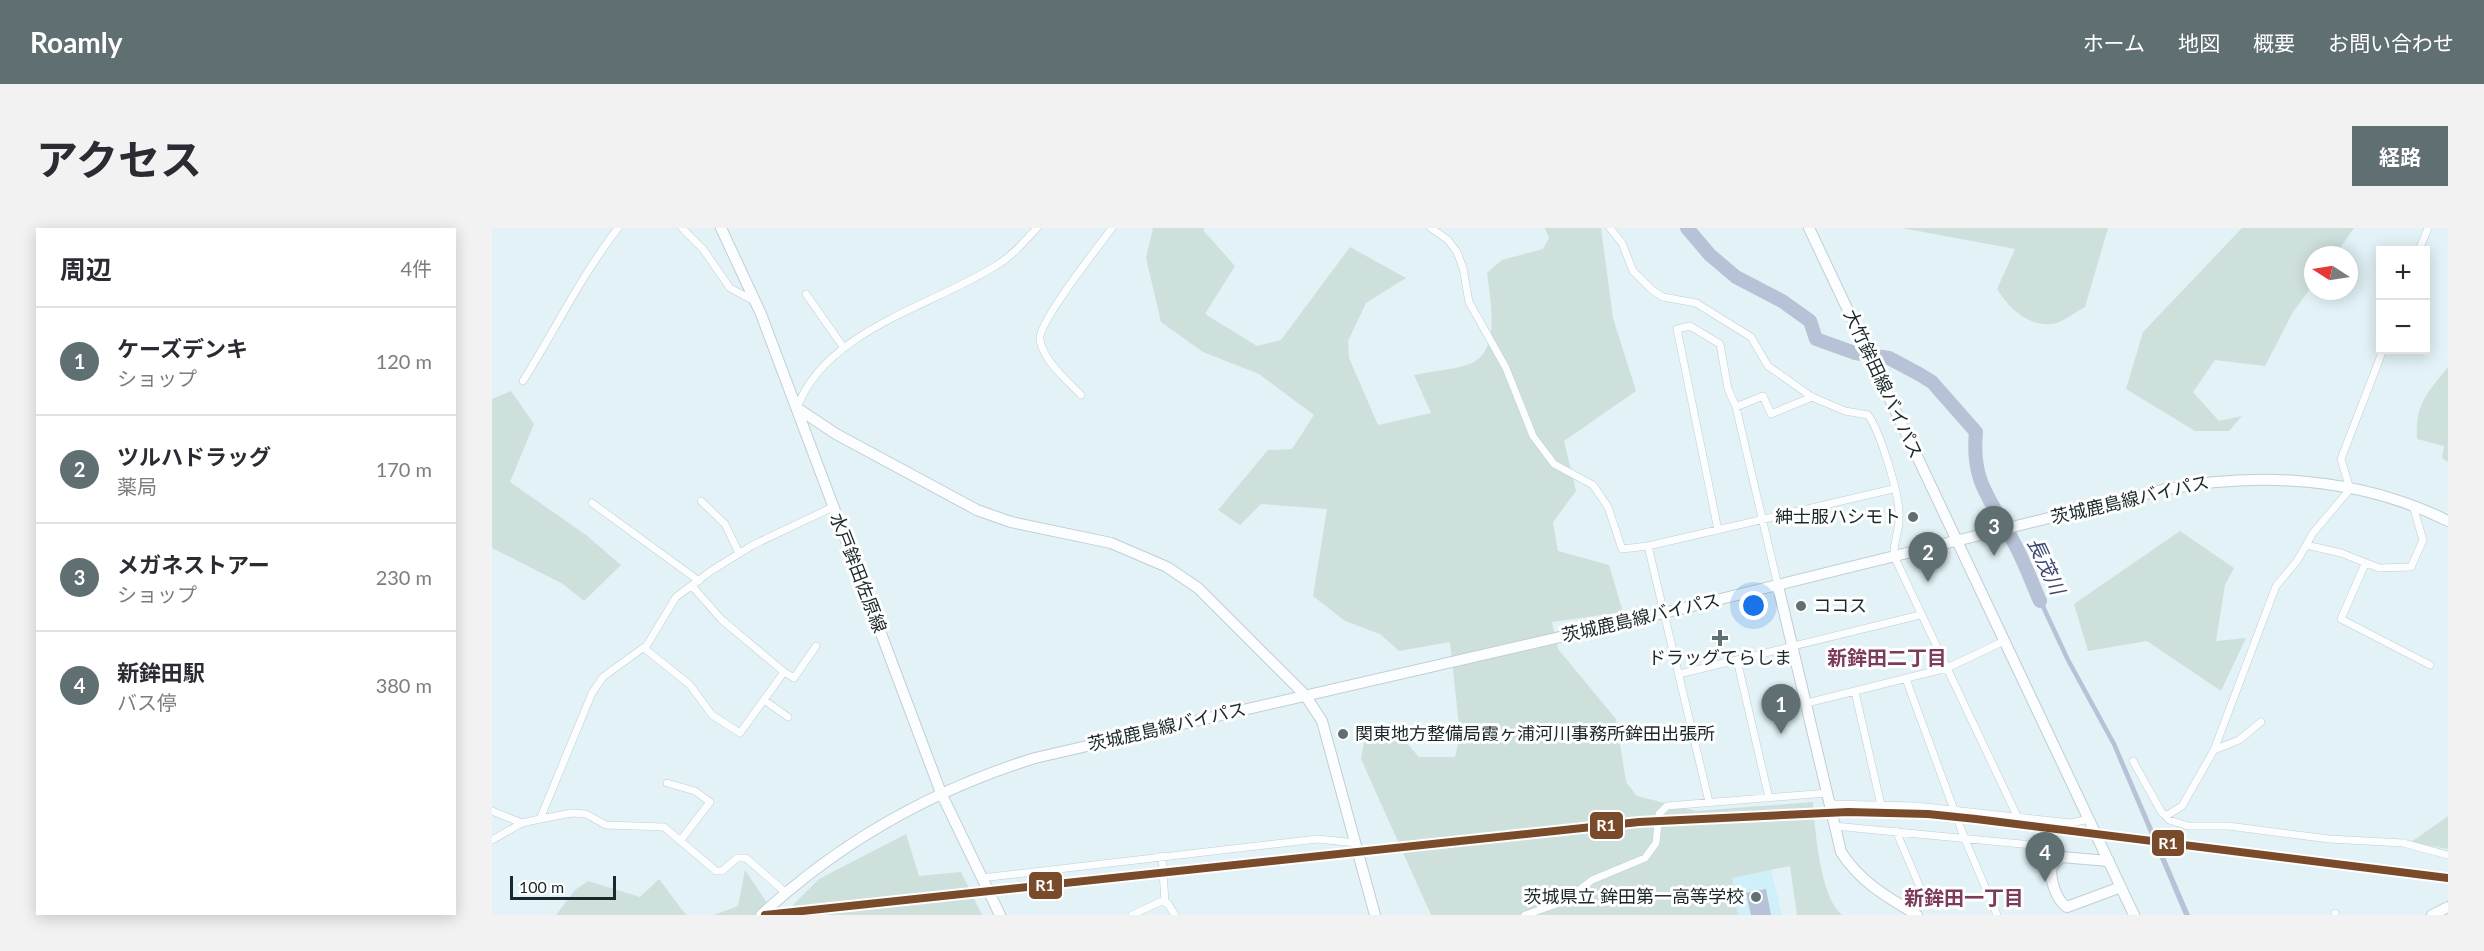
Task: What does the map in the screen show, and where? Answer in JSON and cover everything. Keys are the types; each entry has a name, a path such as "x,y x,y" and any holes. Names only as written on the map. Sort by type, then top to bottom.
{"main road":[{"name":"水戸鉾田佐原線","path":"721,228 756,303 941,793 998,911"},
{"name":"大竹鉾田線バイパス","path":"1809,228 2134,915"},
{"path":"796,408 836,434 977,510 1011,522 1111,543 1167,567 1198,588 1305,695 1322,721 1375,915"},
{"name":"茨城鹿島線バイパス","path":"762,915 816,868 878,826 941,793 1035,758 1778,586 2199,482 2270,479 2350,489 2413,506 2448,521"},
{"path":"1778,586 1841,852 1858,874 1878,891 1915,914"},
{"path":"2109,861 2058,858 2053,863 2051,878 2067,911 2121,887"},
{"path":"2432,915 2448,907"}],"street":[{"path":"523,381 559,324 591,263 618,228"},
{"path":"682,228 703,249 730,288 756,303"},
{"path":"796,408 802,393 816,373 844,348 875,328 998,265 1037,228"},
{"path":"1081,395 1055,369 1042,346 1040,332 1049,314 1112,228"},
{"path":"1431,228 1449,240 1457,252 1469,302 1506,369 1533,436 1554,464 1593,484 1608,507 1622,549 1648,546 1893,489"},
{"path":"1610,228 1622,243 1633,271 1641,281 1663,297 1696,303 1751,337 1768,366 1812,397 1845,411 1868,415 1877,427 1899,519 1894,556 2017,816"},
{"path":"2421,246 2428,228"},
{"path":"806,294 844,348"},
{"path":"1718,530 1677,329 1690,326 1720,344 1728,389 1736,407 1778,586"},
{"path":"2166,816 2182,806 2214,750 2276,586 2350,489 2341,459 2382,354"},
{"path":"1736,407 1763,396 1771,414 1812,397"},
{"path":"700,501 725,524 739,553"},
{"path":"592,503 695,583 722,620 784,672 794,678 816,646"},
{"path":"2306,545 2341,553 2365,564 2386,568 2411,567 2423,540 2413,506"},
{"path":"540,819 592,693 603,677 644,648 676,597 739,553 833,507"},
{"path":"1648,546 1709,802"},
{"path":"2365,564 2341,619 2430,665"},
{"path":"1679,674 1793,648 1920,615"},
{"path":"1806,703 1947,668 2004,641"},
{"path":"644,648 690,686 712,715 740,733 784,672"},
{"path":"1737,660 1769,798"},
{"path":"1906,679 1997,915"},
{"path":"1855,692 1881,805"},
{"path":"764,700 788,717"},
{"path":"2214,750 2239,740 2261,722"},
{"path":"2133,761 2169,820 2188,826 2228,826 2329,839 2403,843 2448,855"},
{"path":"667,783 695,791 710,802 680,841"},
{"path":"1525,915 1565,901 1592,880 1645,858 1656,843 1659,813 1662,809 1709,802 1769,798 1828,798 2071,823 2089,819"},
{"path":"492,812 522,823"},
{"path":"492,840 522,823 572,813 586,814 606,825 664,827 716,871 722,871 737,858 746,858 786,893"},
{"path":"1834,826 2032,845 2053,863"},
{"path":"1896,831 1922,892 1915,914"},
{"path":"982,880 1318,838 1356,843"},
{"path":"1162,856 1166,889 1165,902 1176,915"},
{"path":"1132,915 1158,902 1165,902"}],"shaded area":[{"path":"1153,228 1205,228 1203,230 1235,266 1205,314 1257,346 1281,340 1350,247 1406,278 1366,303 1348,341 1349,358 1378,425 1431,413 1414,375 1470,364 1487,348 1492,323 1487,273 1502,260 1543,249 1549,238 1545,228 1601,228 1613,318 1636,391 1564,441 1576,491 1553,522 1558,551 1609,565 1623,612 1552,622 1558,649 1616,719 1626,782 1637,796 1696,811 1813,802 1817,845 1824,879 1828,894 1842,915 1797,915 1790,866 1732,878 1738,915 1431,915 1361,759 1365,736 1397,732 1419,757 1455,757 1460,735 1450,642 1399,651 1380,634 1345,621 1313,596 1327,509 1261,504 1240,525 1218,510 1268,450 1292,449 1314,415 1259,374 1203,352 1161,322 1146,258"},
{"path":"1902,228 2108,228 2085,307 2064,320 2042,324 2019,314 1997,289 2015,249"},
{"path":"2242,228 2354,228 2341,246 2304,246 2304,297 2293,312 2265,366 2215,360 2193,392 2219,421 2242,416 2229,431 2195,431 2126,389 2143,332"},
{"path":"2448,367 2448,462 2442,458 2444,446 2417,439 2417,427 2420,408 2424,400"},
{"path":"511,391 534,424 510,482 586,535 621,565 584,601 563,584 492,548 492,399"},
{"path":"2180,531 2234,568 2225,585 2216,641 2246,638 2221,691 2147,641 2088,651 2074,604"},
{"path":"2035,584 2070,659 2116,743 2190,915 2184,915 2112,745 2066,661 2031,586"},
{"path":"2447,817 2448,849 2411,842"},
{"path":"906,834 919,876 961,872 982,915 783,915 819,879"},
{"path":"745,870 775,915 714,915 738,906"},
{"name":"茨城県立 鉾田第一高等学校","path":"1771,870 1782,915 1738,915 1731,878"},
{"path":"659,879 686,915 556,915 575,890 588,881 640,897"},
{"path":"1766,889 1771,915 1751,915 1746,893"}],"waterway":[{"name":"長茂川","path":"1687,228 1710,255 1736,277 1782,301 1810,321 1816,339 1855,353 1889,358 1932,382 1976,432 1977,465 1984,490 2021,556 2040,601"}],"transit line":[{"name":"R1","path":"765,915 1639,822 1848,812 1928,814 1976,819 2448,878"}],"place":[{"name":"紳士服ハシモト","path":"1913,517"},
{"name":"メガネストアー","path":"1994,556"},
{"name":"ツルハドラッグ","path":"1928,582"},
{"name":"ココス","path":"1801,606"},
{"name":"ドラッグてらしま","path":"1720,638"},
{"name":"関東地方整備局霞ヶ浦河川事務所鉾田出張所","path":"1343,734"},
{"name":"ケーズデンキ","path":"1781,734"},
{"name":"新鉾田駅","path":"2045,882"},
{"name":"茨城県立 鉾田第一高等学校","path":"1756,897"}],"district":[{"name":"新鉾田二丁目","path":"1887,658"},
{"name":"新鉾田一丁目","path":"1964,898"}]}
